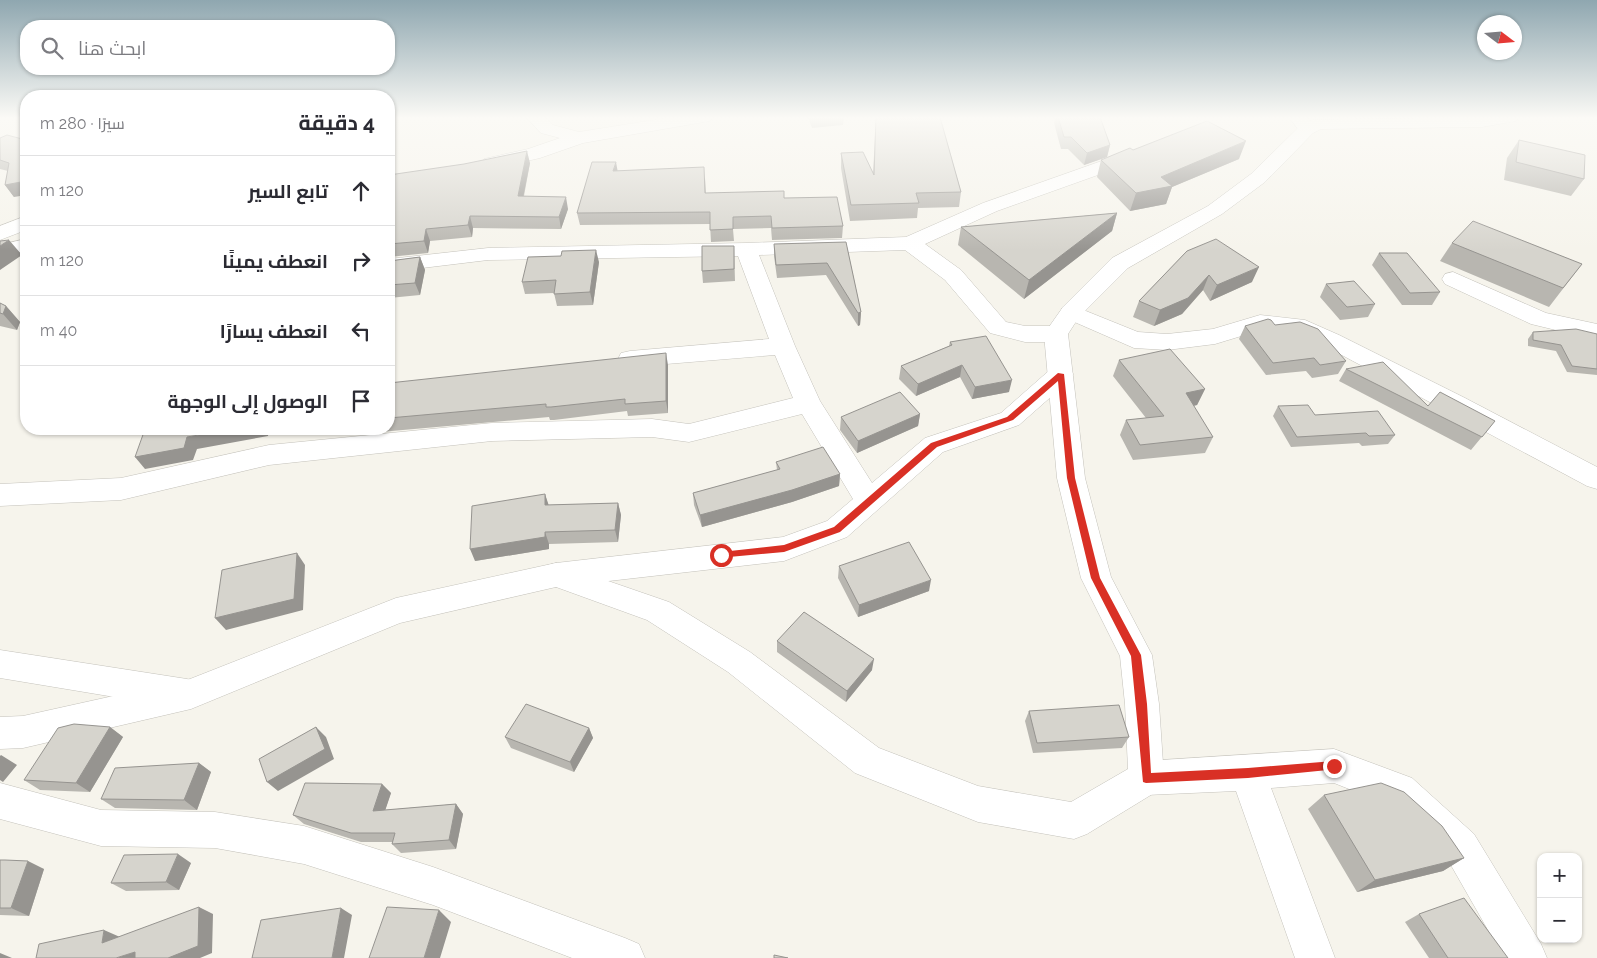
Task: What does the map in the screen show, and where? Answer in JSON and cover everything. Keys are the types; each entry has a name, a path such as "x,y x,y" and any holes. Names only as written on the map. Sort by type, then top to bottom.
{"street":[{"path":"476,166 496,162"},
{"path":"395,263 488,254 746,249 910,243 990,207 1116,162"},
{"path":"1146,778 1142,704 1136,655 1096,578 1071,478 1061,374 1064,323 1120,263 1215,210 1258,178 1271,162"},
{"path":"0,234 20,225"},
{"path":"910,243 952,275 998,328 1024,334 1064,323 1134,340 1167,342 1215,336 1260,322 1297,325 1448,399 1597,479"},
{"path":"0,251 20,246"},
{"path":"746,249 783,346 808,402 869,501"},
{"path":"1453,279 1539,319 1597,332"},
{"path":"611,361 783,346"},
{"path":"0,733 23,732 191,694 396,611 556,575 784,549 837,529 934,445 1010,418 1061,374"},
{"path":"0,495 122,489 269,455 492,432 652,428 689,433 808,402"},
{"path":"556,575 658,611 739,662 867,762 978,804 1074,820 1146,778 1248,773 1334,766 1399,791 1461,847 1527,958"},
{"path":"0,664 191,694"},
{"path":"1248,773 1315,958"},
{"path":"0,801 101,828 215,830 304,845 433,886 625,958"}],"building":[{"path":"5,162 20,162 20,182 5,185 9,163"},
{"path":"475,162 525,162 518,196 566,197 559,217 470,216 468,225 426,229 424,241 395,243 395,174"},
{"path":"592,162 616,162 613,171 704,167 705,193 784,191 784,198 837,197 843,226 772,228 771,216 733,217 733,229 710,230 710,212 577,213"},
{"path":"843,162 868,162 874,175 874,162 953,162 961,192 916,193 919,203 851,205"},
{"path":"1103,162 1197,162 1161,177 1172,186 1136,193"},
{"path":"1516,162 1585,162 1584,179"},
{"path":"1117,213 1029,280 961,227"},
{"path":"1473,221 1582,264 1563,288 1452,243"},
{"path":"1216,239 1259,267 1217,285 1209,275 1188,298 1160,310 1139,301 1187,251"},
{"path":"9,240 0,246 0,241"},
{"path":"846,242 861,312 858,313 827,263 776,265 774,244"},
{"path":"702,246 734,246 734,269 702,271"},
{"path":"596,250 590,292 554,294 556,280 522,282 528,257 561,256 562,251"},
{"path":"1379,253 1407,253 1440,292 1410,293"},
{"path":"420,257 415,283 395,285 395,260"},
{"path":"1354,281 1375,304 1347,307 1326,284"},
{"path":"0,303 6,306 3,314 0,313"},
{"path":"1268,319 1275,325 1300,322 1318,329 1346,361 1320,365 1314,358 1273,363 1245,326"},
{"path":"1576,329 1597,334 1597,369 1572,366 1561,345 1533,340 1533,332"},
{"path":"986,336 1012,380 975,387 962,365 918,384 901,366 952,345 950,342"},
{"path":"1170,349 1205,389 1186,393 1213,437 1140,445 1126,420 1164,416 1119,360"},
{"path":"666,353 666,401 625,404 625,399 551,407 546,407 546,404 395,417 395,382"},
{"path":"1383,362 1428,406 1440,392 1495,421 1482,437 1346,369"},
{"path":"900,392 920,414 858,441 841,417"},
{"path":"1308,405 1315,415 1378,411 1395,435 1369,436 1366,433 1297,437 1278,406"},
{"path":"143,435 199,435 187,437 184,448 135,457"},
{"path":"823,447 840,474 792,490 700,515 693,493 780,469 776,462"},
{"path":"545,494 545,505 618,503 615,530 545,532 545,537 470,549 472,506"},
{"path":"909,542 931,580 859,605 839,566"},
{"path":"297,553 294,599 215,618 222,570"},
{"path":"804,612 874,659 847,691 777,641"},
{"path":"526,704 589,728 570,762 505,737"},
{"path":"1119,705 1129,737 1037,743 1029,711"},
{"path":"74,724 110,727 76,783 24,780 58,728"},
{"path":"316,727 325,749 267,782 259,759"},
{"path":"199,763 184,800 101,799 115,768"},
{"path":"305,783 382,784 373,811 456,804 449,840 392,844 395,833 351,833 293,815"},
{"path":"1381,783 1404,792 1442,826 1464,858 1375,880 1324,795"},
{"path":"178,854 166,882 111,883 124,855"},
{"path":"0,860 28,861 11,908 0,908"},
{"path":"1464,898 1508,958 1448,958 1419,914"},
{"path":"199,907 198,946 168,958 135,958 135,952 116,958 36,958 39,944 104,930 102,943"},
{"path":"387,907 439,910 424,958 369,958"},
{"path":"341,908 332,958 252,958 261,920"},
{"path":"774,955 788,958 774,958"}],"route":[{"path":"721,555 784,549 837,529 934,445 1010,418 1061,374 1071,478 1096,578 1136,655 1142,704 1146,778 1248,773 1334,766"}]}
